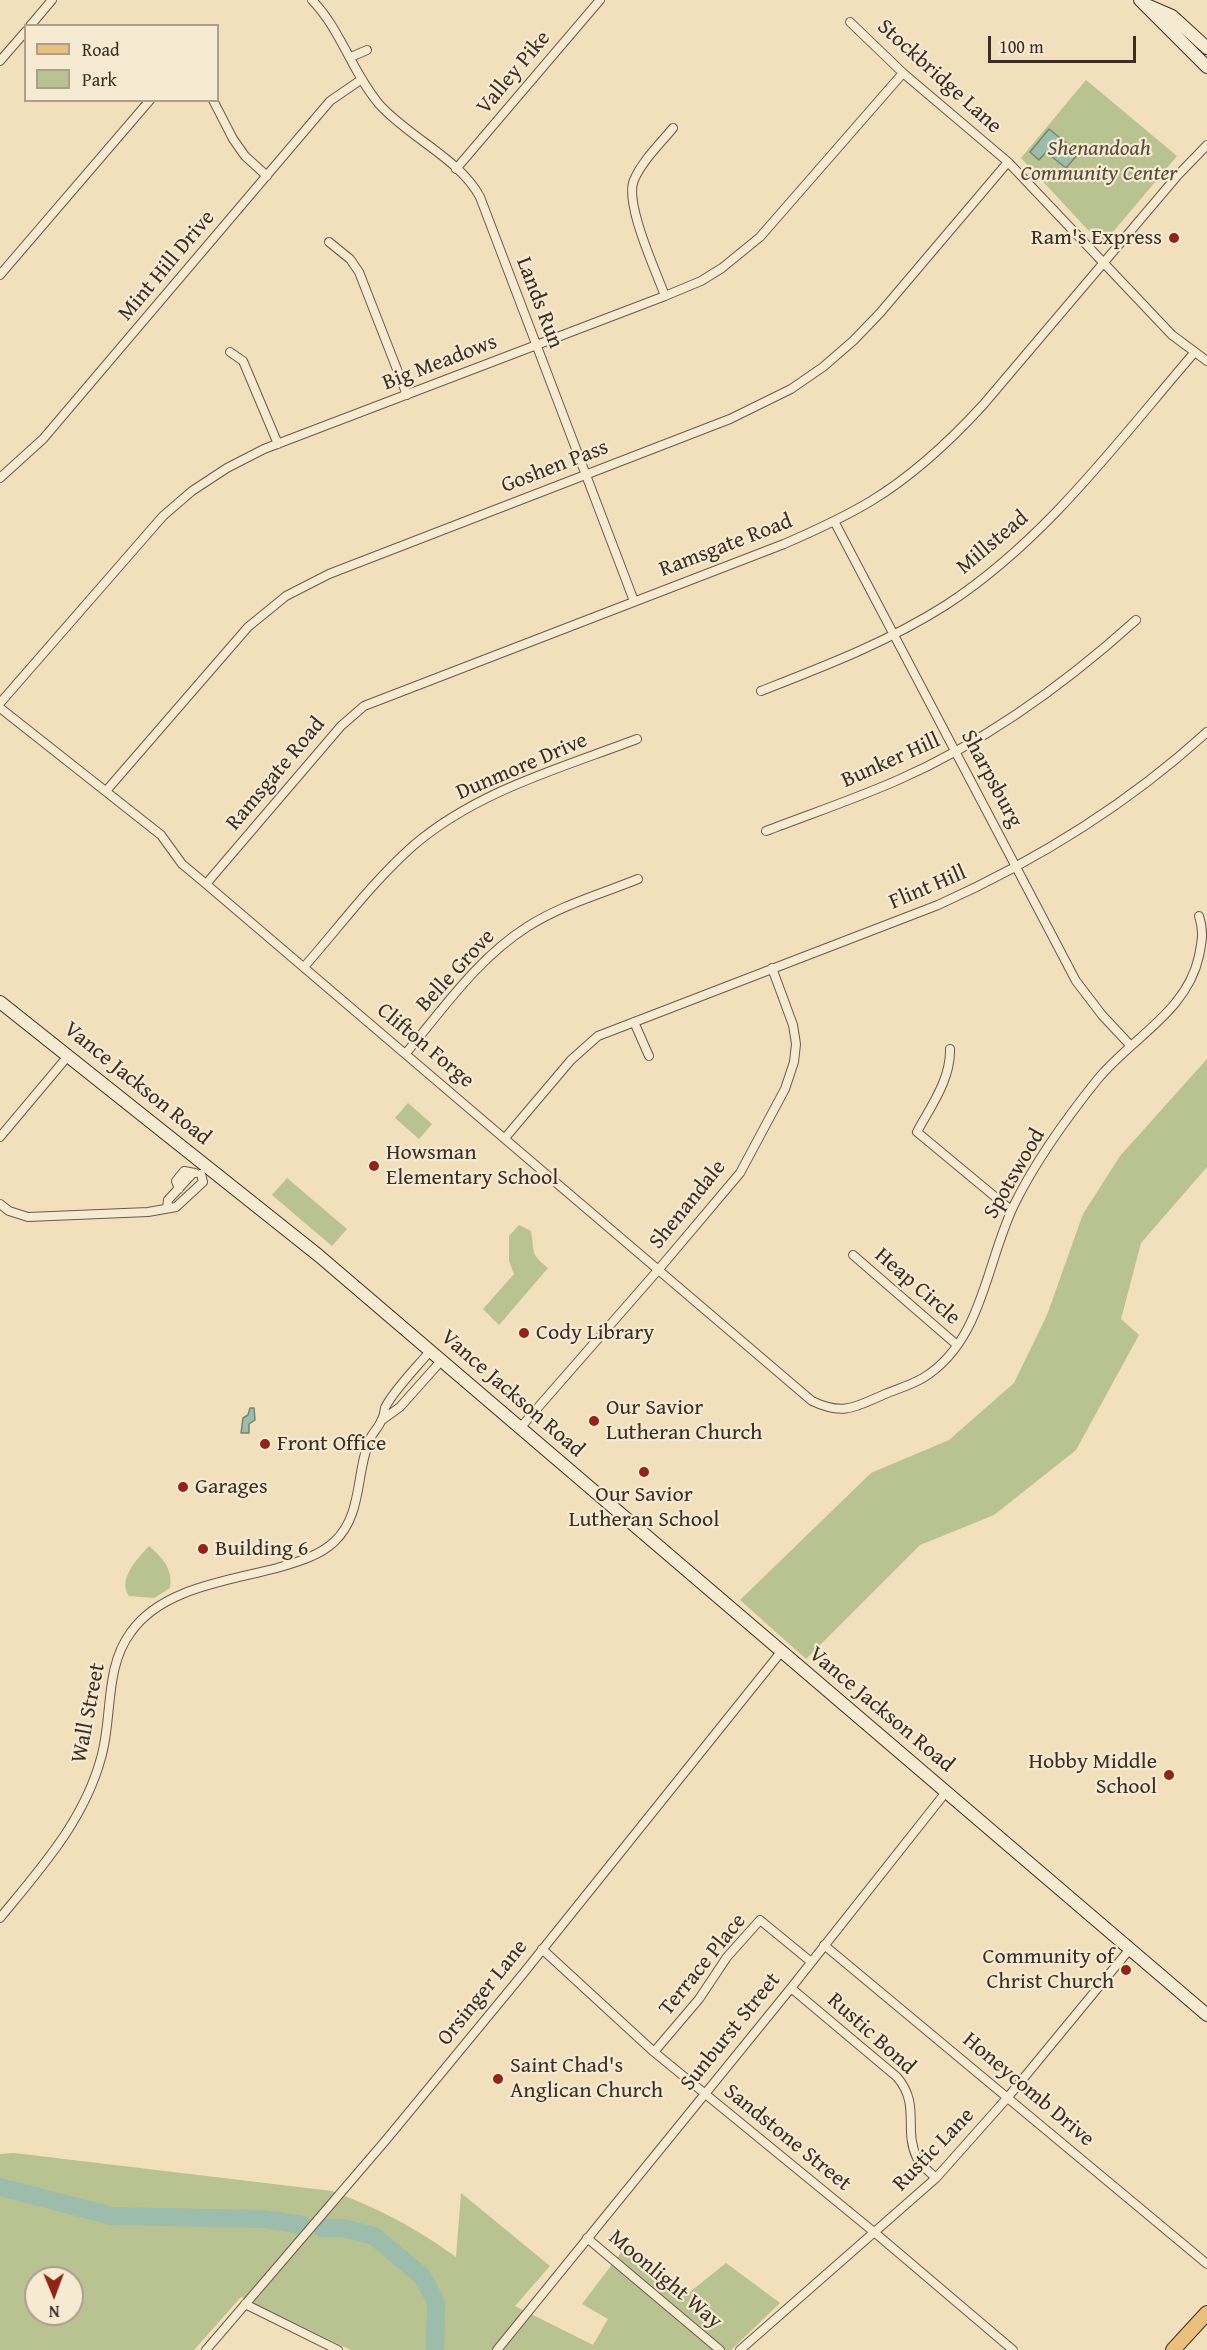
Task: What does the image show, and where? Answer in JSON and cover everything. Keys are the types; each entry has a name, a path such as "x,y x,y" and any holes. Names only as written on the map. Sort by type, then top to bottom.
{"main road":[{"path":"1142,1 1172,16 1207,48"},
{"path":"1142,1 1207,67"},
{"name":"Vance Jackson Road","path":"0,1002 68,1056 200,1171 318,1256 1207,2015"},
{"path":"1173,2350 1207,2313"}],"street":[{"path":"32,24 52,0"},
{"name":"Lands Run","path":"312,0 330,22 362,79 390,115 456,169 474,187 480,197 634,601"},
{"name":"Valley Pike","path":"456,169 600,0"},
{"name":"Stockbridge Lane","path":"850,22 903,73 1008,162 1172,335 1207,361"},
{"path":"0,61 24,33"},
{"path":"351,57 367,50"},
{"name":"Big Meadows","path":"0,703 163,516 192,491 227,468 278,444 701,281 722,268 760,237 903,73"},
{"name":"Mint Hill Drive","path":"0,478 43,439 330,101 362,79"},
{"path":"0,275 148,102"},
{"path":"214,102 233,139 245,156 267,176"},
{"path":"665,296 634,211 631,196 633,182 642,165 674,128"},
{"name":"Ramsgate Road","path":"206,884 341,726 364,706 784,544 873,500 918,468 957,434 1199,151 1207,136"},
{"name":"Ramsgate Road","path":"1199,151 1207,145"},
{"name":"Goshen Pass","path":"106,791 241,634 266,610 286,596 329,574 757,408 791,389 823,367 880,313 1008,162"},
{"path":"329,242 350,259 359,272 407,395"},
{"path":"230,352 243,361 252,377 278,444"},
{"name":"Millstead","path":"761,691 850,656 894,635 948,603 991,571 1030,538 1070,498 1194,352"},
{"name":"Sharpsburg","path":"834,521 1076,981 1095,1008 1130,1045"},
{"name":"Bunker Hill","path":"766,831 897,781 956,751 1028,708 1092,660 1136,620"},
{"name":"Clifton Forge","path":"0,708 161,835 182,864 812,1401 830,1409"},
{"name":"Flint Hill","path":"505,1138 583,1048 598,1036 938,905 1017,866 1051,848 1120,803 1207,732"},
{"name":"Dunmore Drive","path":"304,967 388,869 416,843 446,821 479,802 513,787 637,739"},
{"name":"Belle Grove","path":"406,1053 475,972 509,939 549,914 638,879"},
{"name":"Spotswood","path":"830,1409 844,1410 857,1406 921,1379 944,1361 957,1345 976,1314 997,1245 1011,1210 1066,1123 1097,1080 1130,1045 1174,1005 1192,981 1203,938 1199,916"},
{"name":"Shenandale","path":"520,1428 740,1173 789,1081 796,1053 795,1034 790,1014 772,968"},
{"path":"634,1022 649,1056"},
{"path":"950,1048 951,1061 947,1075 917,1132 1011,1210"},
{"path":"0,1137 68,1056"},
{"path":"0,1204 9,1211 28,1216 148,1212 176,1207 203,1182 200,1171 184,1171 176,1181 178,1189 168,1200 167,1208"},
{"name":"Heap Circle","path":"853,1256 957,1345"},
{"name":"Wall Street","path":"0,1918 57,1849 80,1812 101,1759 107,1731 114,1668 121,1647 133,1629 148,1613 176,1596 295,1563 319,1553 335,1541 352,1514 366,1451 386,1407 430,1351"},
{"name":"Wall Street","path":"382,1420 400,1407 441,1361"},
{"name":"Orsinger Lane","path":"206,2350 386,2140 781,1652"},
{"name":"Sunburst Street","path":"497,2350 791,1988 810,1961 946,1792"},
{"name":"Terrace Place","path":"654,2052 699,1999 727,1957 760,1920 810,1961"},
{"name":"Honeycomb Drive","path":"824,1945 1207,2264"},
{"name":"Sandstone Street","path":"542,1949 654,2052 874,2232 1013,2350"},
{"name":"Rustic Lane","path":"740,2350 936,2178 1008,2097 1129,1950"},
{"name":"Rustic Bond","path":"791,1988 897,2077 906,2088 911,2110 911,2132 917,2158 936,2178"},
{"name":"Moonlight Way","path":"587,2238 720,2350"},
{"path":"245,2304 338,2350"}],"green space":[{"name":"Shenandoah Community Center","path":"1086,80 1177,156 1102,245 1021,158"},
{"path":"1207,1059 1207,1167 1141,1243 1121,1319 1139,1335 1076,1450 994,1515 920,1545 806,1659 740,1600 871,1473 949,1440 1014,1383 1047,1315 1083,1214 1120,1156"},
{"path":"408,1103 432,1124 419,1139 395,1118"},
{"path":"287,1178 347,1229 332,1246 272,1195"},
{"path":"519,1225 531,1231 535,1255 548,1268 499,1325 483,1309 514,1274 509,1261 509,1236"},
{"path":"149,1546 166,1564 171,1581 170,1588 154,1598 129,1596 126,1589 127,1576"},
{"path":"14,2153 332,2191 396,2220 456,2257 461,2193 550,2266 515,2306 593,2345 608,2319 582,2304 626,2246 685,2296 726,2263 780,2303 731,2350 351,2350 241,2297 194,2350 0,2350 0,2154"}],"shaded area":[{"path":"1049,129 1079,153 1066,168 1046,152 1039,160 1030,152"},
{"path":"250,1408 254,1408 255,1420 249,1424 249,1433 241,1433 243,1418 248,1415"}],"waterway":[{"path":"0,2187 112,2216 263,2219 302,2225"},
{"path":"322,2228 343,2228 374,2236 422,2276 436,2302 435,2350"}],"place":[{"name":"Ram's Express","path":"1174,238"},
{"name":"Howsman Elementary School","path":"374,1166"},
{"name":"Cody Library","path":"524,1333"},
{"name":"Our Savior Lutheran Church","path":"594,1421"},
{"name":"Front Office","path":"265,1444"},
{"name":"Our Savior Lutheran School","path":"644,1472"},
{"name":"Garages","path":"183,1487"},
{"name":"Building 6","path":"203,1549"},
{"name":"Hobby Middle School","path":"1169,1775"},
{"name":"Community of Christ Church","path":"1126,1970"},
{"name":"Saint Chad's Anglican Church","path":"498,2079"}]}
